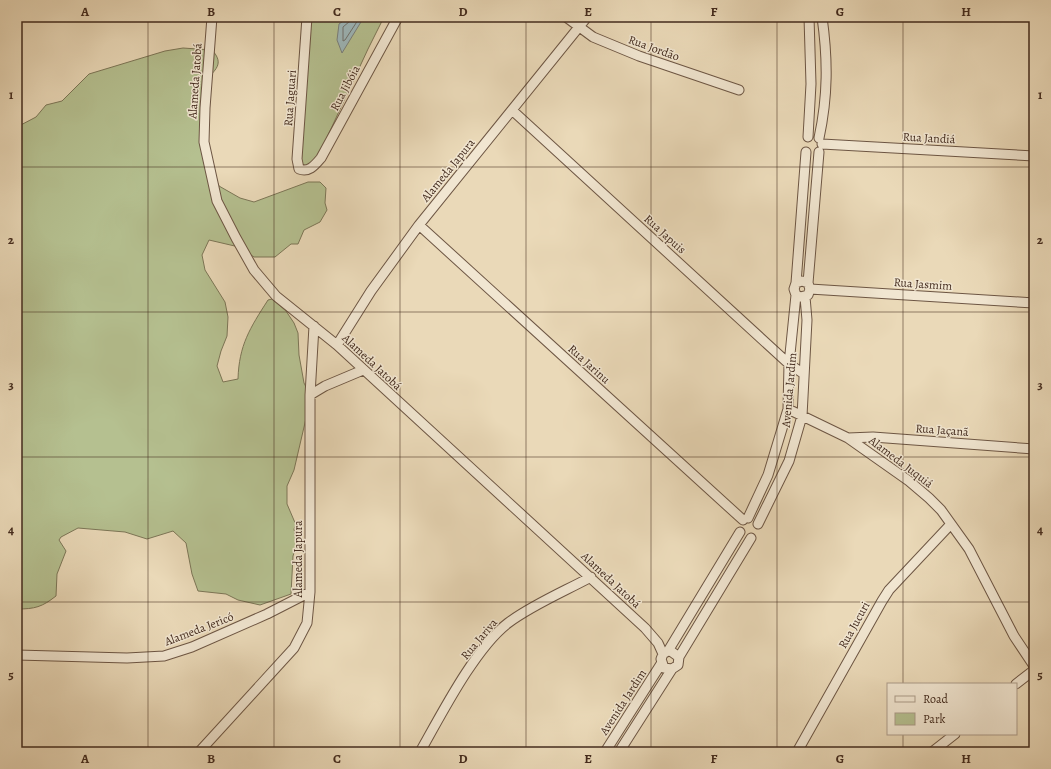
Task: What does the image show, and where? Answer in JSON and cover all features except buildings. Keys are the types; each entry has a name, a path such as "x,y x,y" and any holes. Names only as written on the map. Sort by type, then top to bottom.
{"street":[{"name":"Alameda Jatobá","path":"212,17 204,108 204,142 217,201 254,270 276,296 337,345 645,628 666,653"},
{"name":"Rua Jaguari","path":"307,17 297,165 299,169 302,170 311,168"},
{"name":"Rua Jibóia","path":"311,168 321,158 398,17"},
{"name":"Rua Jordão","path":"566,17 593,37 639,56 740,90"},
{"name":"Alameda Japura","path":"337,345 371,290 419,225 513,111 587,17"},
{"path":"805,291 794,289 796,283 806,152 804,144 808,137 812,84 809,17"},
{"name":"Avenida Jardim","path":"746,519 768,476 788,409 789,364 810,271 820,145 826,107 826,43 822,17"},
{"name":"Rua Japuis","path":"513,111 789,364 804,374"},
{"path":"806,152 813,155 820,145 816,136 808,137"},
{"name":"Rua Jandiá","path":"820,145 1034,156"},
{"name":"Rua Jarinu","path":"419,225 746,519"},
{"name":"Avenida Jardim","path":"758,524 789,461 802,416 807,309 805,291"},
{"name":"Rua Jasmim","path":"805,291 1034,303"},
{"name":"Alameda Japura","path":"199,752 294,648 307,624 310,592 310,395 314,326"},
{"path":"310,395 324,386 364,370"},
{"name":"Alameda Juquiá","path":"788,409 848,438 909,481 929,498 951,524 969,549 1014,636 1034,666"},
{"name":"Rua Jaçanã","path":"848,438 873,437 1034,449"},
{"path":"746,519 756,521 758,524 758,533 751,538 678,657 678,665 672,669 664,668 661,664 661,659 740,532 739,528 746,519"},
{"name":"Rua Jucuri","path":"797,752 889,590 951,524"},
{"path":"740,532 746,538 751,538"},
{"name":"Rua Jariva","path":"420,752 469,669 498,633 507,624 524,613 590,577"},
{"name":"Alameda Jericó","path":"17,654 128,658 164,656 199,644 267,614 310,592"},
{"path":"666,653 672,652 678,657"},
{"name":"Avenida Jardim","path":"605,752 661,664"},
{"name":"Avenida Jardim","path":"619,752 672,669"},
{"path":"1017,683 1034,670"},
{"path":"932,752 954,735"}],"green space":[{"path":"309,17 384,17 316,161 306,166 301,163"},
{"path":"183,48 212,50 218,59 217,67 205,81 206,136 210,166 219,186 240,198 254,202 308,182 320,182 326,188 325,203 327,210 320,222 304,230 298,244 291,244 275,257 254,257 239,247 209,240 202,255 205,270 225,302 228,317 227,336 217,366 223,382 238,379 243,346 251,328 268,300 272,299 286,311 294,323 298,333 299,355 304,383 311,397 294,470 287,486 287,504 296,525 294,529 297,544 293,556 291,594 260,605 238,600 226,594 198,591 192,574 186,543 173,531 147,539 125,532 78,528 61,537 59,540 66,551 57,574 56,596 47,603 38,607 17,609 17,127 36,117 46,105 62,101 89,74 165,51"}],"water":[{"path":"349,17 364,17 342,53 337,40 339,24"}]}
